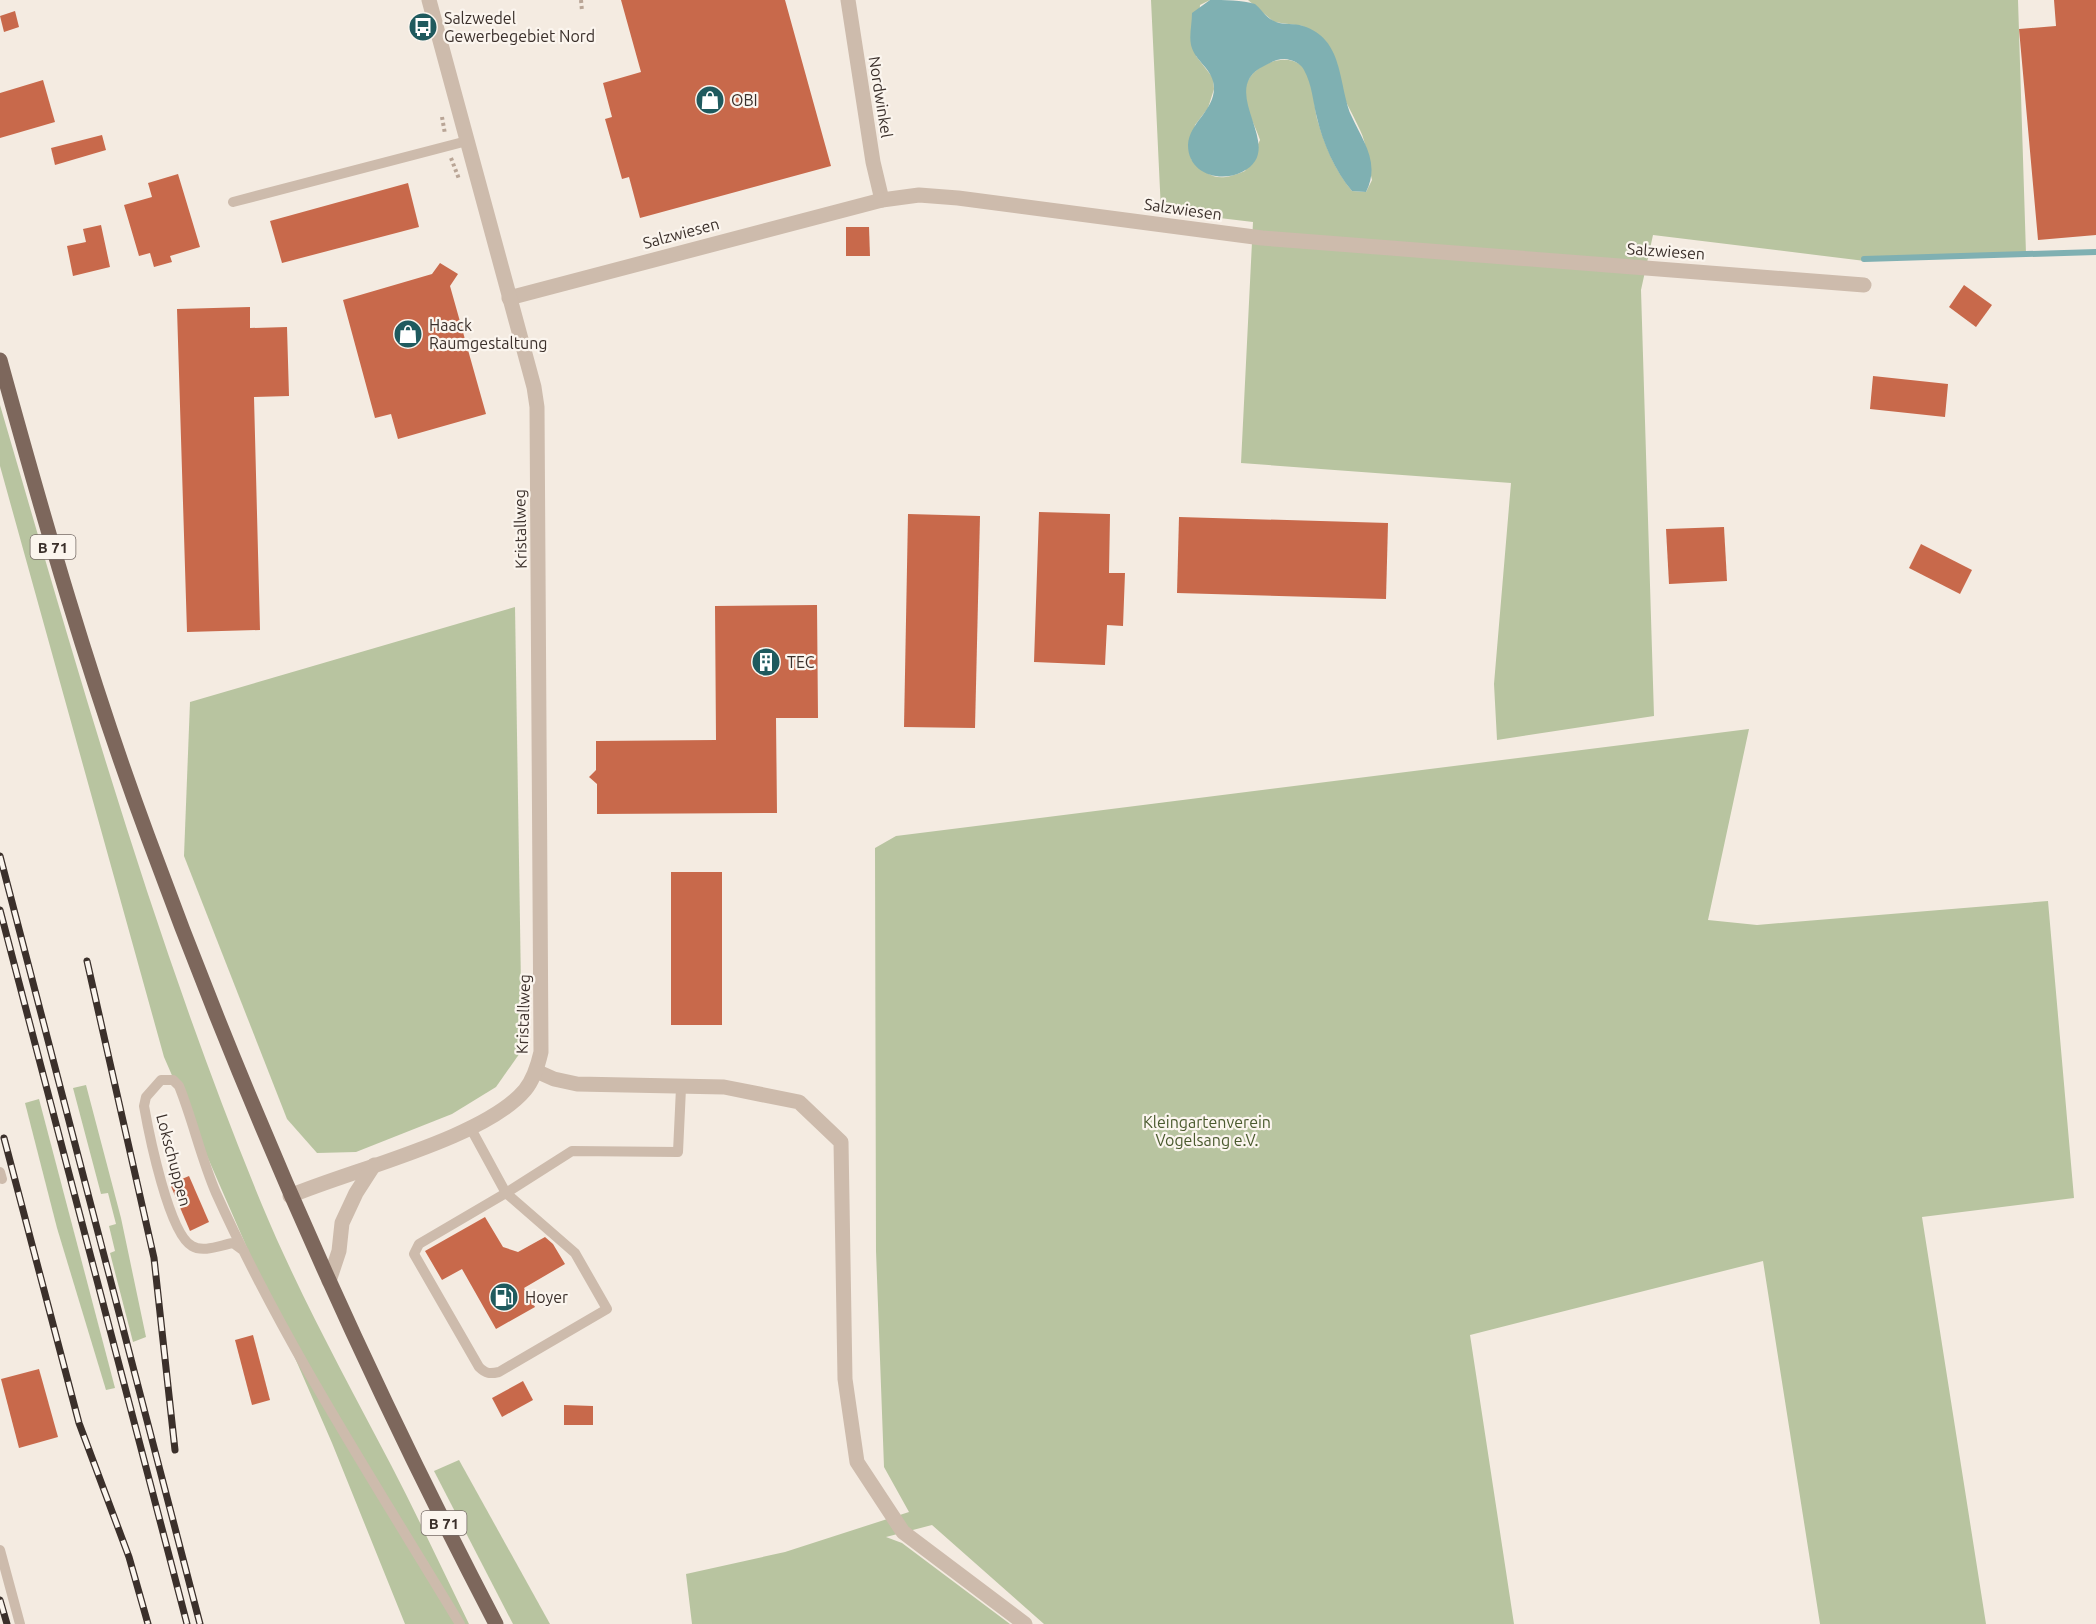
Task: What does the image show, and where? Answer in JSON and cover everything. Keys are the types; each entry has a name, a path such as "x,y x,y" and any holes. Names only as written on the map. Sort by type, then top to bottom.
{"main road":[{"name":"B 71","path":"0,360 46,526 143,824 232,1057 328,1281 393,1421 496,1624"}],"street":[{"name":"Kristallweg","path":"291,1196 493,1116 517,1098 536,1071 543,1031 537,407 429,0"},
{"name":"Nordwinkel","path":"848,0 873,162 882,200"},
{"name":"Salzwiesen","path":"509,298 882,200 919,195 958,198 1262,238 1864,285"},
{"name":"Kristallweg","path":"536,1071 554,1079 577,1084 681,1088 724,1087 799,1102 841,1142 845,1379 857,1462 903,1532 1025,1624"},
{"path":"328,1281 339,1251 342,1223 356,1193 374,1165"}],"lane":[{"path":"233,201 467,141"},
{"name":"Lokschuppen","path":"244,1251 233,1243 197,1248 191,1246 180,1234 161,1180 144,1106 146,1096 161,1080 173,1080 179,1086 203,1159 244,1251 299,1355 460,1624"},
{"path":"470,1127 506,1193 575,1253 607,1309 492,1374 484,1373 479,1367 414,1254 419,1244 506,1193 572,1151 678,1152 681,1088"},
{"path":"0,1550 20,1624"}],"path":[{"path":"581,0 582,11"},
{"path":"442,113 447,146 454,172 460,182"}],"green space":[{"path":"1151,0 1210,0 1200,5 1196,56 1213,78 1214,89 1208,108 1195,125 1191,159 1198,166 1215,177 1228,177 1245,171 1260,140 1246,104 1247,83 1258,69 1266,64 1284,60 1293,61 1301,65 1309,76 1318,122 1336,167 1352,191 1366,192 1372,180 1362,136 1340,90 1303,26 1274,22 1248,0 2018,0 2026,254 1865,261 1653,235 1641,290 1654,716 1497,740 1494,684 1511,483 1241,463 1253,222 1161,211"},
{"path":"0,405 120,809 223,1107 291,1271 401,1485 469,1624 405,1624 332,1443 164,1057 0,466"},
{"path":"515,607 522,1050 496,1087 452,1114 356,1152 317,1153 287,1119 184,856 190,702"},
{"name":"Kleingartenverein Vogelsang e.V.","path":"1749,729 1708,920 1757,925 2048,901 2074,1198 1922,1217 1986,1624 1820,1624 1763,1261 1470,1335 1514,1624 1044,1624 932,1525 886,1537 902,1543 1010,1624 692,1624 686,1574 785,1552 909,1512 884,1467 876,1251 875,848 896,836"},
{"path":"86,1085 121,1218 146,1337 133,1342 110,1253 115,1251 109,1226 116,1224 108,1193 101,1194 73,1088"},
{"path":"39,1099 115,1388 106,1390 57,1228 25,1103"},
{"path":"459,1460 550,1624 513,1624 434,1471"}],"water":[{"path":"1210,0 1255,4 1273,21 1303,26 1316,32 1326,41 1338,63 1351,115 1365,142 1371,161 1372,171 1366,192 1352,191 1340,175 1323,137 1307,75 1300,65 1287,59 1276,60 1264,66 1251,77 1246,89 1259,149 1255,162 1242,172 1224,176 1207,174 1193,163 1189,155 1189,137 1210,104 1214,88 1211,76 1191,45 1192,13"}],"building":[{"name":"OBI","path":"621,0 785,0 831,166 640,218 629,177 622,179 605,119 612,117 603,83 641,72"},
{"path":"2054,0 2096,0 2096,235 2038,240 2019,29 2056,26"},
{"path":"15,11 19,27 4,32 0,16"},
{"path":"43,80 55,122 0,138 0,93"},
{"path":"102,135 106,150 55,165 51,148"},
{"path":"178,174 200,247 170,256 172,262 154,267 150,253 139,256 124,205 152,197 148,183"},
{"path":"408,183 419,227 282,263 270,221"},
{"path":"101,225 110,267 73,276 67,246 86,242 83,229"},
{"path":"846,227 869,227 870,256 846,256"},
{"name":"Haack Raumgestaltung","path":"440,263 458,274 450,286 486,414 398,439 391,414 375,418 343,300 432,274"},
{"path":"1964,285 1992,305 1976,327 1949,307"},
{"path":"250,307 250,328 287,327 289,396 254,397 260,630 187,632 177,309"},
{"path":"1873,376 1948,384 1945,417 1870,409"},
{"path":"1039,512 1110,514 1109,573 1125,573 1123,626 1107,625 1105,665 1034,662"},
{"path":"908,514 980,516 975,728 904,727"},
{"path":"1179,517 1388,523 1386,599 1177,593"},
{"path":"1724,527 1727,581 1669,584 1666,529"},
{"path":"1921,544 1972,570 1960,594 1909,568"},
{"name":"TEC","path":"817,605 818,718 776,718 777,813 597,814 597,784 589,777 596,770 596,741 716,740 715,606"},
{"path":"671,872 722,872 722,1025 671,1025"},
{"path":"189,1176 209,1222 190,1231 170,1184"},
{"path":"485,1217 503,1247 518,1252 545,1237 553,1244 565,1264 524,1288 535,1307 496,1329 462,1269 442,1280 425,1251"},
{"path":"253,1335 270,1400 252,1405 235,1340"},
{"path":"39,1369 58,1437 19,1448 1,1379"},
{"path":"523,1381 533,1400 502,1417 492,1398"},
{"path":"564,1405 593,1406 593,1425 564,1425"}],"waterway":[{"path":"1864,259 2096,252"}],"railway":[{"path":"0,856 200,1624"},
{"path":"0,910 187,1624"},
{"path":"87,961 154,1258 175,1450"},
{"path":"4,1138 79,1423 129,1557 148,1624"},
{"path":"0,1600 7,1624"}],"place":[{"name":"Salzwedel Gewerbegebiet Nord","path":"423,27"},
{"name":"OBI","path":"710,100"},
{"name":"Haack Raumgestaltung","path":"408,334"},
{"name":"TEC","path":"766,662"},
{"name":"Hoyer","path":"504,1297"}]}
